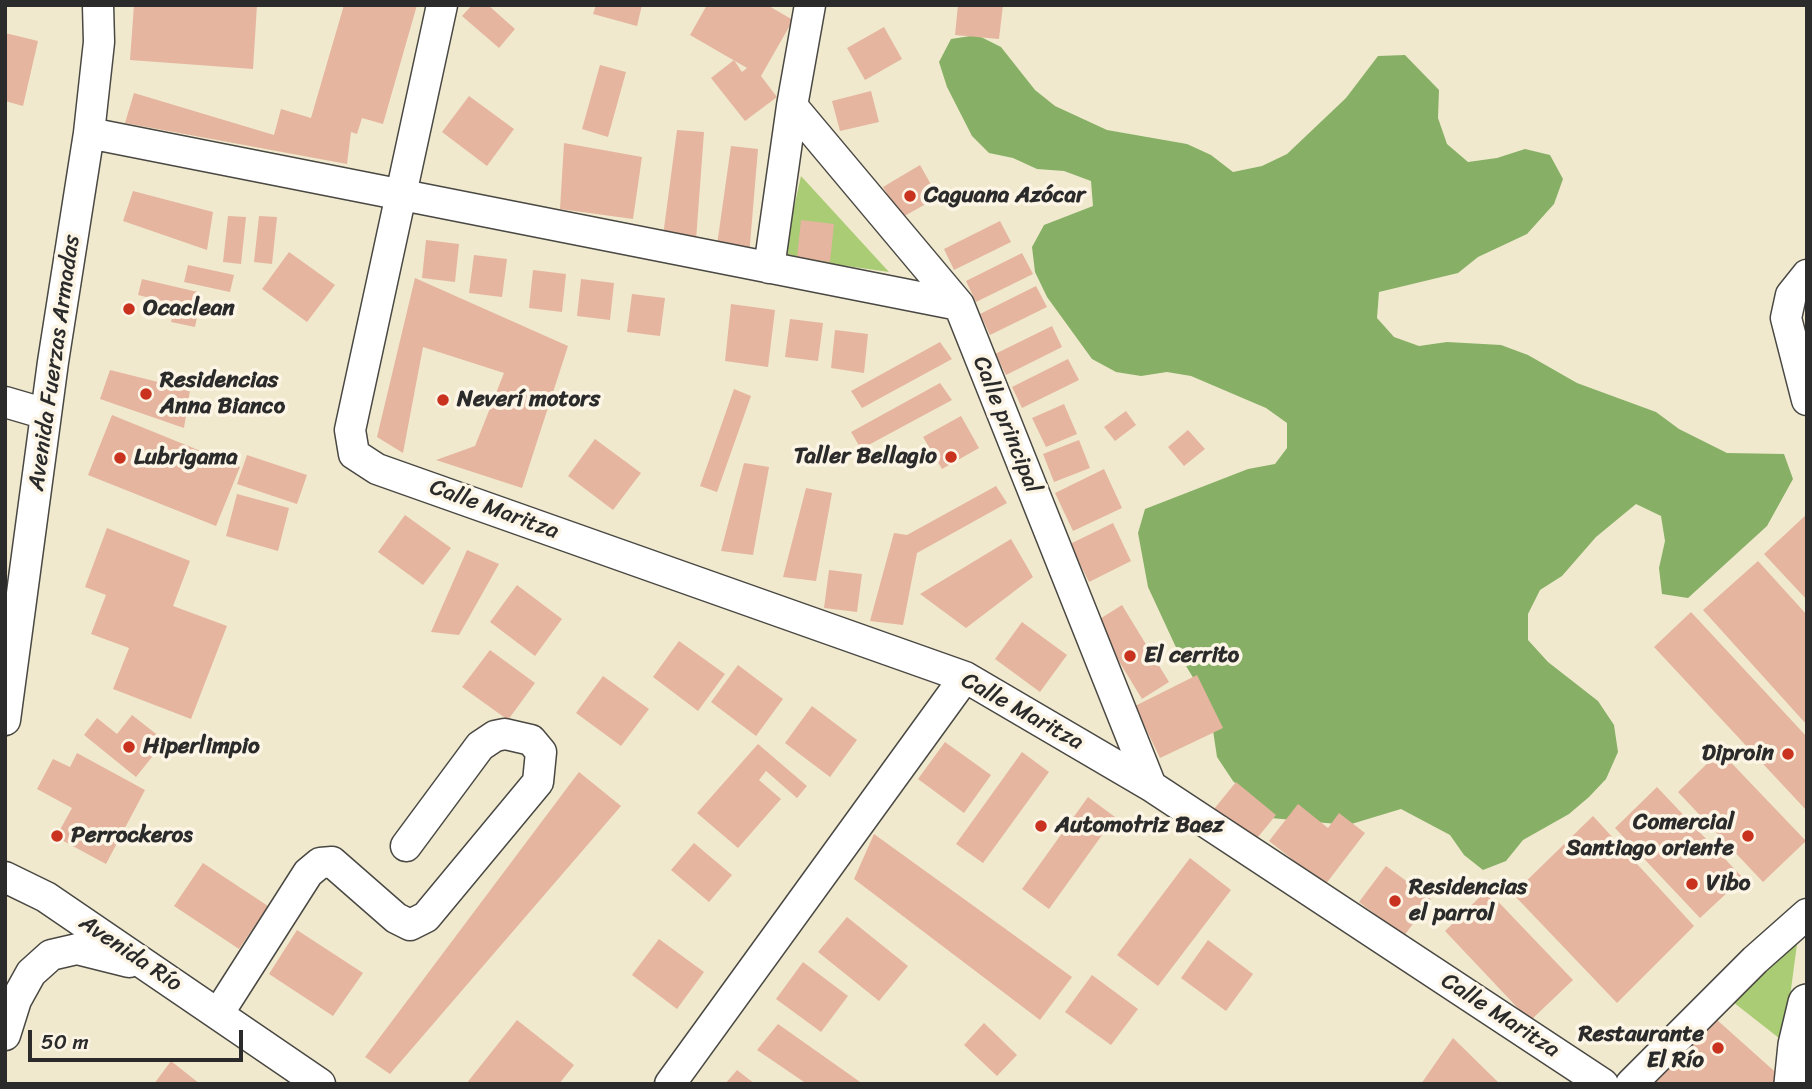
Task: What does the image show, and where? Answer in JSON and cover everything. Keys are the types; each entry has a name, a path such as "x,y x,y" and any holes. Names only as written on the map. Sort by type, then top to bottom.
{"main road":[{"path":"1793,1084 1797,1045 1807,1003"}],"street":[{"name":"Avenida Fuerzas Armadas","path":"5,720 46,414 89,133 99,43 99,5"},
{"path":"400,194 442,5"},
{"path":"769,268 792,106 810,5"},
{"name":"Calle principal","path":"792,106 958,305 1151,786"},
{"path":"89,133 958,305"},
{"name":"Calle Maritza","path":"400,194 350,430 354,454 377,469 965,677 1151,786 1603,1084"},
{"path":"1807,275 1791,295 1786,318 1807,400"},
{"path":"5,402 46,414"},
{"path":"670,1084 965,677"},
{"path":"218,1014 308,873 320,863 332,862 396,918 410,925 426,917 538,782 541,752 531,740 505,734 495,736 480,746 406,846"},
{"name":"Avenida Río","path":"5,877 46,897 320,1084"},
{"path":"1632,1084 1755,960 1807,914"},
{"path":"5,1035 16,1000 31,973 51,955 77,949 153,969"}],"green space":[{"path":"977,35 1001,47 1035,90 1055,106 1107,130 1187,144 1211,155 1233,172 1262,166 1287,154 1346,98 1378,56 1405,55 1439,90 1438,118 1447,144 1468,162 1497,158 1525,149 1550,155 1563,179 1554,204 1527,234 1478,257 1458,273 1379,292 1377,318 1394,337 1419,346 1447,342 1501,345 1528,355 1577,383 1656,412 1679,429 1727,453 1784,454 1793,479 1767,526 1688,598 1662,594 1659,568 1665,541 1661,516 1636,504 1596,537 1562,576 1540,590 1528,614 1528,640 1548,662 1598,701 1614,725 1618,752 1606,779 1589,797 1569,814 1523,840 1506,861 1483,870 1464,855 1450,835 1401,809 1348,825 1271,818 1233,781 1217,757 1209,704 1180,656 1148,587 1138,533 1145,509 1248,469 1275,464 1287,448 1287,423 1266,408 1191,376 1167,372 1141,376 1116,372 1092,359 1047,297 1035,272 1032,247 1044,225 1093,206 1091,181 1064,171 1037,169 1013,158 989,153 972,136 947,87 939,62 951,39"},
{"path":"801,176 889,272 783,257"},
{"path":"1797,944 1784,1042 1733,1002"}],"building":[{"path":"134,5 257,5 253,69 130,60"},
{"path":"344,5 417,5 383,124 362,118 357,134 351,132 347,164 125,123 134,93 274,135 281,109 311,118"},
{"path":"472,5 488,5 515,29 499,48 462,16"},
{"path":"596,5 642,5 637,26 593,14"},
{"path":"707,5 767,5 793,20 761,76 777,97 745,121 711,78 734,60 690,35","holes":["735,61 747,68 742,72"]},
{"path":"958,5 1003,5 999,39 955,35"},
{"path":"884,27 902,59 865,80 847,48"},
{"path":"5,33 38,41 23,106 5,101"},
{"path":"600,65 626,72 608,137 582,129"},
{"path":"871,91 879,122 840,131 832,101"},
{"path":"469,96 514,129 487,166 442,132"},
{"path":"677,130 704,132 696,240 663,236"},
{"path":"564,143 642,157 633,219 560,209"},
{"path":"731,146 758,149 749,256 716,252"},
{"path":"920,165 938,197 901,218 883,187"},
{"path":"133,191 213,212 207,250 123,221"},
{"path":"228,216 246,217 241,264 223,262"},
{"path":"259,216 277,217 272,264 254,262"},
{"path":"801,220 834,224 830,262 797,258"},
{"path":"1000,221 1011,242 954,270 944,249"},
{"path":"426,240 459,244 455,282 422,278"},
{"path":"289,252 335,285 307,322 262,289"},
{"path":"1022,253 1033,274 976,302 966,281"},
{"path":"474,255 507,259 502,297 469,293"},
{"path":"188,265 234,275 230,292 184,282"},
{"path":"533,270 566,274 562,312 529,308"},
{"path":"415,278 568,346 522,488 436,460 475,446 504,373 423,347 403,453 377,437"},
{"path":"142,279 202,293 195,327 171,322 175,304 138,295"},
{"path":"581,279 614,283 610,320 577,316"},
{"path":"1036,286 1047,307 990,335 980,314"},
{"path":"632,294 665,298 660,336 627,332"},
{"path":"731,304 775,310 768,367 725,361"},
{"path":"790,319 823,323 818,361 785,357"},
{"path":"1052,326 1062,347 1006,375 995,354"},
{"path":"835,330 868,334 864,373 831,368"},
{"path":"940,342 952,359 862,408 851,391"},
{"path":"1068,359 1079,380 1022,408 1012,387"},
{"name":"Residencias Anna Bianco","path":"110,370 190,390 184,428 100,399"},
{"path":"940,383 952,400 861,449 851,432"},
{"path":"734,389 751,396 717,492 700,486"},
{"path":"1064,404 1077,434 1046,447 1032,418"},
{"path":"1126,411 1136,425 1115,441 1104,427"},
{"path":"112,415 240,467 216,526 88,475"},
{"path":"961,416 979,448 942,469 923,437"},
{"path":"1188,430 1205,449 1184,466 1168,447"},
{"path":"595,439 641,473 613,510 568,476"},
{"path":"1079,440 1090,468 1054,482 1043,454"},
{"path":"247,455 307,475 297,504 237,484"},
{"path":"744,463 769,467 753,555 721,551"},
{"path":"1104,469 1122,508 1073,531 1055,493"},
{"path":"996,486 1007,503 917,553 903,625 870,621 894,533 907,535"},
{"path":"806,488 832,493 816,581 783,577"},
{"path":"237,494 289,508 278,551 226,536"},
{"path":"1807,514 1807,600 1764,554"},
{"path":"405,515 451,548 423,585 378,552"},
{"path":"1113,523 1131,561 1089,582 1070,544"},
{"path":"107,528 190,561 173,606 227,626 191,719 113,689 129,648 91,634 106,595 85,587"},
{"path":"1011,539 1033,577 966,628 920,594"},
{"path":"467,550 499,564 459,635 431,632"},
{"path":"1758,561 1807,615 1807,725 1703,610"},
{"path":"829,570 862,574 857,612 824,608"},
{"path":"517,585 562,619 535,656 490,622"},
{"path":"1122,605 1169,682 1142,699 1095,622"},
{"path":"1691,612 1807,737 1807,811 1654,647"},
{"path":"1022,622 1067,655 1040,692 995,659"},
{"path":"679,641 725,674 698,711 653,677"},
{"path":"490,650 535,683 508,720 462,687"},
{"path":"738,665 783,699 756,736 711,702"},
{"path":"1197,675 1223,728 1160,758 1135,706"},
{"path":"603,676 649,709 621,746 576,713"},
{"path":"812,706 857,740 830,777 785,743"},
{"path":"132,715 165,741 136,777 84,735 97,718 117,734"},
{"path":"945,742 991,775 964,813 918,779"},
{"path":"758,744 807,786 797,798 766,771 759,780 781,799 738,848 697,813"},
{"path":"1720,751 1806,841 1763,882 1678,792"},
{"path":"1022,752 1049,772 983,863 956,844"},
{"path":"77,753 145,790 106,864 56,837 72,808 37,789 53,759 70,767"},
{"path":"579,772 621,806 390,1074 365,1057"},
{"path":"1236,782 1276,815 1254,842 1214,809"},
{"path":"1657,787 1743,878 1700,918 1615,828"},
{"path":"1088,797 1115,817 1049,909 1022,889"},
{"path":"1298,804 1328,828 1339,813 1365,833 1325,885 1269,841"},
{"path":"1593,816 1694,926 1617,1003 1513,894"},
{"path":"874,834 1072,977 1040,1020 854,879"},
{"path":"694,843 732,875 709,902 671,870"},
{"path":"1190,858 1231,890 1158,986 1117,955"},
{"path":"203,863 268,906 239,949 174,906"},
{"name":"Residencias el parrol","path":"1386,866 1431,899 1404,936 1359,902"},
{"path":"1487,890 1573,980 1530,1021 1445,931"},
{"path":"847,917 908,966 879,1001 818,952"},
{"path":"297,930 363,973 333,1016 269,974"},
{"path":"659,939 704,972 677,1009 632,975"},
{"path":"1208,940 1253,974 1226,1011 1181,978"},
{"path":"803,962 848,996 821,1032 776,999"},
{"path":"1092,975 1138,1009 1111,1045 1065,1012"},
{"name":"Restaurante El Río","path":"1716,1019 1782,1078 1780,1084 1654,1084"},
{"path":"517,1020 574,1065 559,1084 466,1084"},
{"path":"984,1023 1017,1055 997,1076 964,1045"},
{"path":"778,1024 863,1084 807,1084 757,1050"},
{"path":"1453,1038 1500,1084 1421,1084"},
{"path":"171,1061 200,1084 154,1084"},
{"path":"737,1070 755,1084 725,1084"}],"place":[{"name":"Caguana Azócar","path":"910,196"},
{"name":"Ocaclean","path":"129,309"},
{"name":"Residencias Anna Bianco","path":"146,394"},
{"name":"Neverí motors","path":"443,400"},
{"name":"Taller Bellagio","path":"951,457"},
{"name":"Lubrigama","path":"120,458"},
{"name":"El cerrito","path":"1130,656"},
{"name":"Hiperlimpio","path":"129,747"},
{"name":"Diproin","path":"1788,754"},
{"name":"Automotriz Baez","path":"1041,826"},
{"name":"Perrockeros","path":"57,836"},
{"name":"Comercial Santiago oriente","path":"1748,836"},
{"name":"Vibo","path":"1692,884"},
{"name":"Residencias el parrol","path":"1395,901"},
{"name":"Restaurante El Río","path":"1718,1048"}]}
